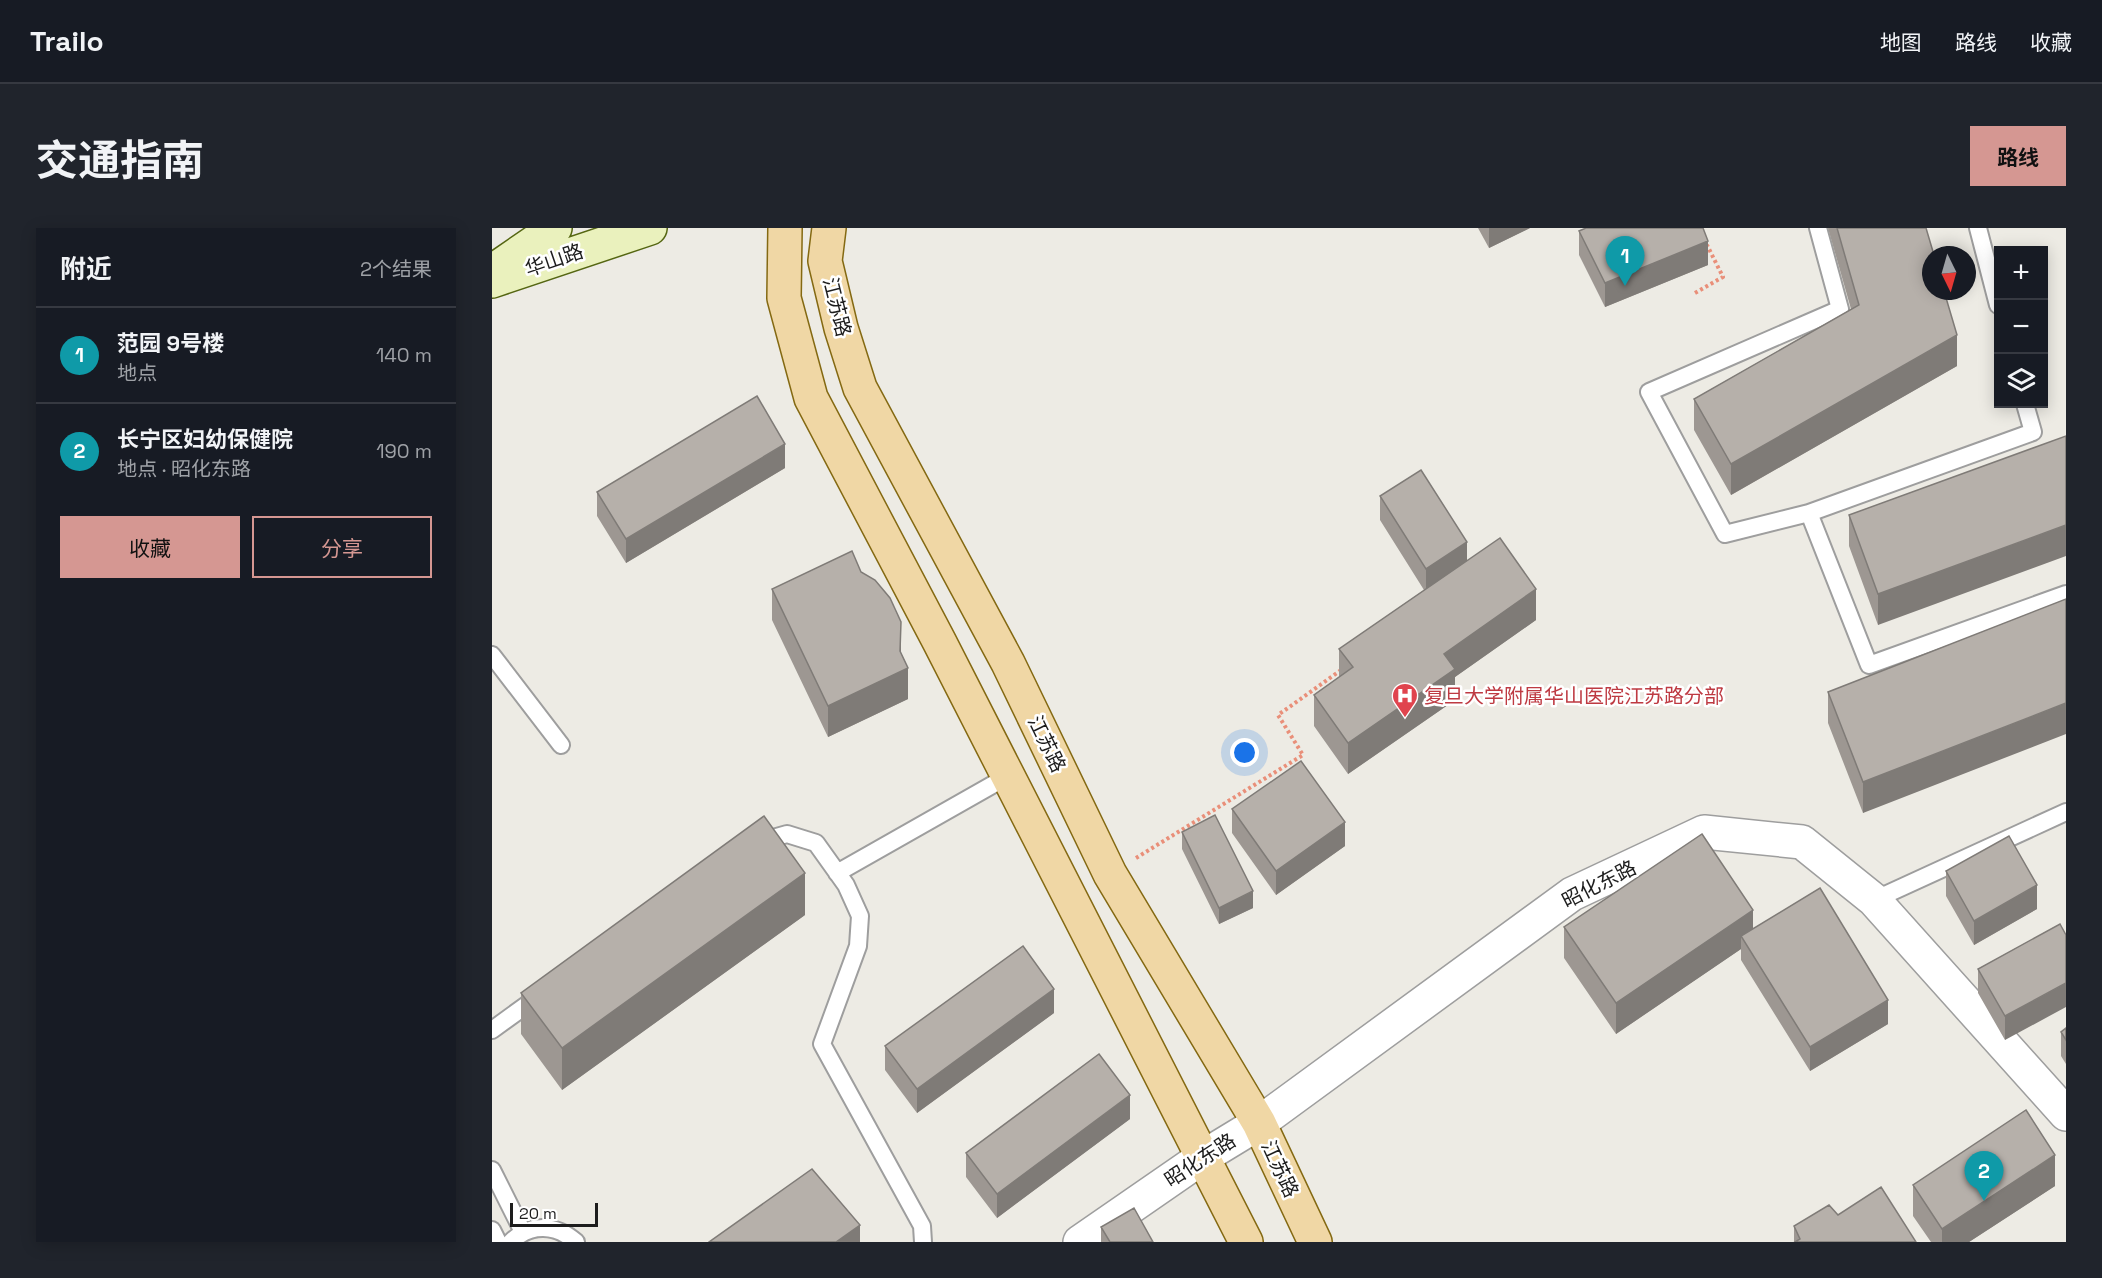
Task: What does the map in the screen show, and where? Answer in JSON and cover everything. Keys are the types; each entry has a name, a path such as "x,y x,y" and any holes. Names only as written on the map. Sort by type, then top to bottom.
{"main road":[{"name":"华山路","path":"492,271 555,228"},
{"name":"华山路","path":"492,281 650,228"},
{"path":"784,228 784,298 811,398 1008,776 1246,1242"},
{"name":"江苏路","path":"829,228 825,261 841,328 860,388 1008,663 1110,874 1259,1124 1315,1242"}],"street":[{"name":"昭化东路","path":"1080,1242 1203,1157 1259,1124 1572,894 1704,832 1802,842 1874,900 2066,1114"}],"lane":[{"path":"1818,228 1840,309 1649,392 1725,534 1809,513 2033,432 2026,408"},
{"path":"1978,228 1997,300"},
{"path":"1809,513 1869,665 2066,594"},
{"path":"492,654 561,745"},
{"path":"837,873 1008,776"},
{"path":"1874,900 2066,812"},
{"path":"743,854 762,840 788,834 816,843 846,885 860,916 858,946 822,1044 921,1226 923,1242"},
{"path":"492,1029 550,989"},
{"path":"492,1170 517,1237 536,1228 550,1228 563,1232 576,1242"},
{"path":"492,1230 498,1242"}],"path":[{"path":"1695,293 1723,277 1703,238"},
{"path":"1110,874 1304,755 1278,715 1352,662"}],"building":[{"path":"1586,228 1703,228 1708,241 1605,283 1579,231"},
{"path":"1837,228 1926,228 1931,246 1922,246 1922,300 1947,300 1957,335 1731,464 1694,399 1859,305"},
{"path":"757,396 785,444 626,539 597,492"},
{"path":"2066,436 2066,525 1878,594 1849,515"},
{"path":"1421,470 1467,542 1426,569 1380,496"},
{"path":"1500,538 1536,589 1444,654 1455,669 1348,743 1314,695 1353,667 1339,649"},
{"path":"852,551 861,572 875,580 890,598 901,622 900,651 908,668 828,706 772,589"},
{"path":"2066,599 2066,703 1863,782 1828,692"},
{"path":"1301,761 1345,822 1276,871 1232,809"},
{"path":"1215,815 1253,891 1219,908 1182,832"},
{"path":"764,816 805,873 562,1048 521,993"},
{"path":"1702,834 1753,910 1616,1003 1564,927"},
{"path":"2009,836 2037,885 1974,921 1946,871"},
{"path":"1820,888 1888,1000 1810,1047 1741,936"},
{"path":"2060,924 2066,935 2066,983 2005,1016 1978,969"},
{"path":"1023,946 1054,989 917,1089 885,1046"},
{"path":"2066,1028 2066,1040 2061,1032"},
{"path":"1099,1054 1130,1095 997,1194 966,1153"},
{"path":"2026,1110 2055,1155 1942,1229 1913,1185"},
{"path":"812,1169 860,1225 836,1242 709,1242"},
{"path":"1881,1187 1916,1242 1795,1242 1800,1239 1794,1226 1829,1205 1838,1215"},
{"path":"1134,1208 1153,1242 1110,1242 1101,1227"}],"place":[{"name":"范园 9号楼","path":"1625,286"},
{"name":"复旦大学附属华山医院江苏路分部","path":"1405,719"},
{"name":"长宁区妇幼保健院","path":"1984,1201"}]}
